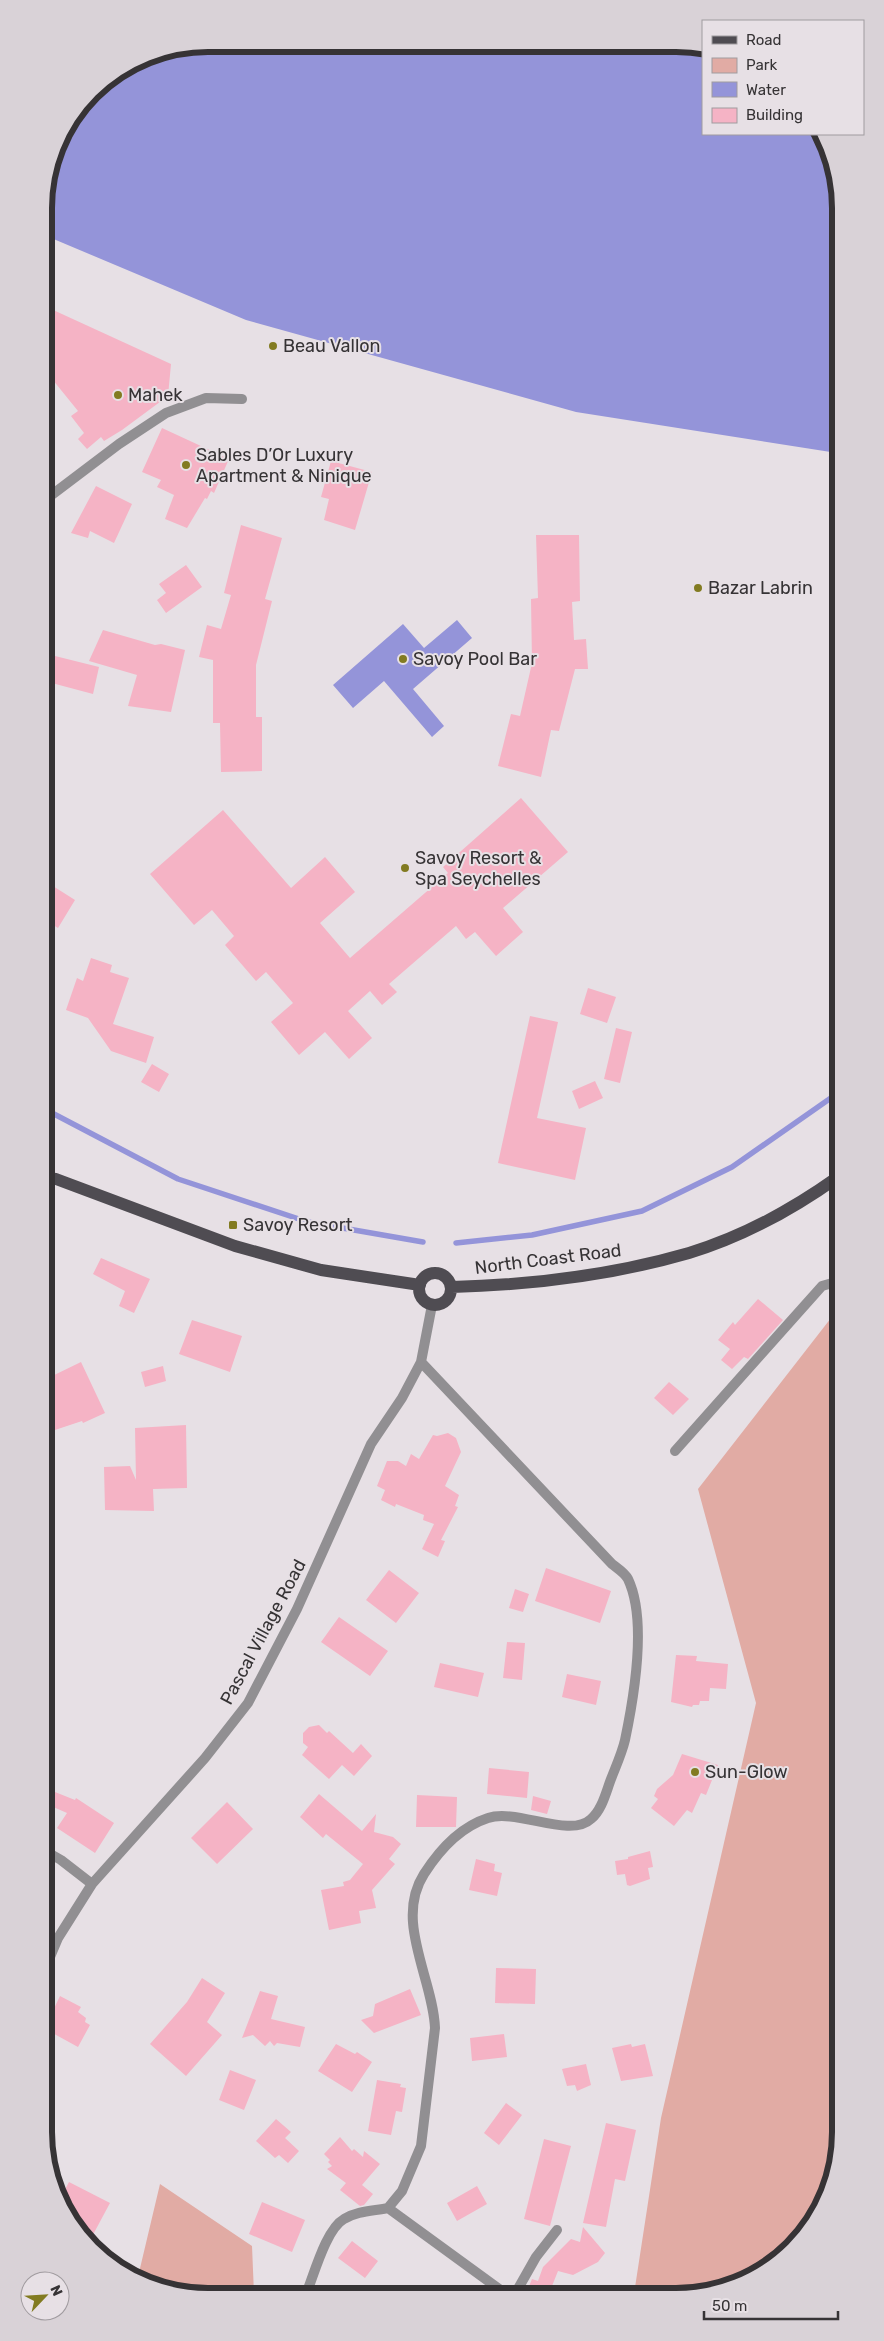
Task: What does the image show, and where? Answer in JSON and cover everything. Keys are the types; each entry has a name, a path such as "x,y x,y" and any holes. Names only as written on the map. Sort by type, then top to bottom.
{"main road":[{"path":"52,1178 235,1246 321,1270 420,1285"},
{"name":"North Coast Road","path":"452,1287 593,1274 690,1252 756,1226 805,1201 831,1182"},
{"path":"440,1273 450,1281 452,1287 448,1299 438,1305 432,1305 422,1298 420,1285 427,1275 440,1273"}],"street":[{"path":"53,494 119,444 166,413 206,398 242,399"},
{"path":"675,1451 822,1286 831,1283"},
{"name":"Pascal Village Road","path":"52,1952 58,1938 92,1884 205,1758 248,1702 297,1609 371,1444 402,1398 421,1362 432,1305"},
{"path":"308,2288 331,2231 342,2220 357,2213 388,2208 402,2191 420,2146 435,2028 434,2008 412,1926 414,1899 423,1875 454,1836 489,1817 511,1816 571,1827 591,1820 604,1800 624,1741 638,1662 635,1600 628,1577 612,1564 421,1362"},
{"path":"52,1855 92,1884"},
{"path":"388,2208 498,2288"},
{"path":"518,2288 536,2256 557,2230"}],"green space":[{"path":"831,1318 831,2143 829,2163 820,2192 811,2211 786,2243 754,2268 706,2286 635,2288 661,2118 756,1703 698,1489"},
{"path":"160,2184 252,2246 254,2288 178,2286 139,2272"}],"water":[{"path":"208,52 676,52 702,55 702,135 813,135 823,158 829,178 832,208 832,452 576,412 246,320 53,239 54,188 64,149 79,122 91,106 106,91 130,73 168,58"},
{"path":"457,620 472,638 413,689 444,726 432,737 384,681 353,708 333,685 403,624 424,648"}],"building":[{"path":"53,310 171,364 168,396 122,430 104,441 101,437 87,449 78,439 84,433 71,416 78,411 53,380"},
{"name":"Sables D’Or Luxury Apartment & Ninique","path":"162,428 229,459 214,493 211,491 207,499 205,498 187,528 165,519 174,495 157,487 161,480 142,472"},
{"path":"331,461 372,472 355,530 324,520 329,499 321,497"},
{"path":"96,486 132,504 114,543 90,531 88,538 71,533"},
{"path":"241,525 282,538 265,599 272,601 256,665 256,717 262,717 262,771 221,772 220,723 213,723 213,660 199,657 207,625 221,629 231,595 224,593"},
{"path":"536,535 579,535 580,601 572,602 574,640 586,639 588,669 575,669 559,731 551,730 541,777 498,766 511,714 520,716 532,663 531,599 538,598"},
{"path":"186,565 202,587 166,613 157,600 166,593 159,584"},
{"path":"103,630 155,645 161,644 185,650 171,712 128,706 137,675 89,661"},
{"path":"55,656 99,667 93,694 53,683 53,664"},
{"path":"521,798 568,852 503,908 523,932 496,956 475,932 466,939 456,926 389,984 397,992 382,1005 370,991 348,1011 372,1038 349,1059 325,1032 299,1055 271,1022 293,1003 266,972 256,981 225,945 234,936 212,910 194,925 150,874 223,810 291,888 325,857 355,892 320,923 350,958 448,873 443,867"},
{"path":"53,886 75,900 58,928 53,925"},
{"path":"91,958 112,965 110,972 129,978 113,1024 154,1037 146,1063 111,1051 88,1018 66,1010 77,978 83,981"},
{"path":"588,988 616,997 607,1023 580,1014"},
{"path":"530,1016 558,1022 537,1118 586,1128 575,1180 498,1163"},
{"path":"616,1028 632,1032 620,1083 604,1079"},
{"path":"152,1064 169,1074 159,1092 141,1082"},
{"path":"595,1081 603,1098 579,1109 572,1091"},
{"path":"101,1258 150,1279 134,1313 119,1306 125,1291 93,1274"},
{"path":"758,1299 783,1320 748,1359 744,1357 732,1369 721,1360 730,1349 718,1340 733,1322 735,1325"},
{"path":"192,1320 242,1336 230,1372 179,1354"},
{"path":"81,1362 105,1413 83,1423 82,1421 52,1431 52,1376"},
{"path":"163,1366 166,1381 145,1387 141,1372"},
{"path":"669,1382 689,1399 673,1415 654,1398"},
{"path":"186,1425 187,1488 153,1489 154,1511 105,1510 104,1467 130,1466 136,1480 135,1428"},
{"path":"448,1433 456,1438 461,1452 445,1486 459,1495 455,1506 458,1507 441,1540 445,1541 438,1557 422,1549 434,1524 423,1520 424,1515 396,1504 395,1507 381,1500 385,1490 377,1486 387,1461 398,1461 406,1466 411,1454 419,1459 433,1435 437,1436"},
{"path":"546,1568 611,1591 600,1623 535,1601"},
{"path":"389,1570 419,1593 396,1623 366,1600"},
{"path":"515,1589 529,1594 523,1612 509,1608"},
{"path":"339,1617 388,1651 370,1676 321,1642"},
{"path":"507,1642 525,1643 522,1680 503,1678"},
{"path":"676,1655 697,1656 696,1661 728,1664 726,1689 710,1688 709,1701 700,1701 699,1705 693,1705 692,1707 671,1702"},
{"path":"440,1663 484,1673 478,1697 434,1687"},
{"path":"567,1674 601,1681 596,1705 562,1697"},
{"path":"319,1725 327,1733 329,1731 353,1753 361,1744 372,1756 354,1776 342,1765 329,1779 302,1755 308,1747 303,1743 303,1733 309,1727"},
{"path":"682,1754 718,1765 706,1795 701,1793 692,1813 687,1810 674,1826 651,1808 658,1799 654,1796 657,1789 673,1775"},
{"path":"489,1768 529,1772 527,1798 487,1794"},
{"path":"55,1792 75,1800 76,1798 114,1823 95,1853 57,1828 67,1813 52,1807"},
{"path":"319,1794 362,1831 376,1814 374,1832 393,1837 401,1844 389,1859 395,1864 372,1890 376,1908 359,1911 361,1923 329,1930 321,1890 344,1886 343,1882 350,1880 363,1864 326,1834 323,1838 300,1817"},
{"path":"417,1795 457,1797 456,1827 416,1827"},
{"path":"533,1796 551,1801 547,1814 531,1810"},
{"path":"227,1802 253,1829 217,1864 191,1838"},
{"path":"650,1851 653,1867 648,1868 650,1879 630,1886 627,1885 625,1874 617,1875 615,1861 628,1859 628,1857"},
{"path":"476,1859 495,1864 494,1871 502,1873 497,1896 469,1890"},
{"path":"496,1968 536,1969 535,2004 495,2003"},
{"path":"202,1978 225,1993 207,2022 222,2035 186,2076 150,2044 187,2002"},
{"path":"410,1989 421,2015 374,2033 361,2020 373,2016 375,2004"},
{"path":"260,1991 278,1996 271,2019 305,2027 300,2047 277,2043 274,2046 270,2041 265,2046 253,2035 242,2038"},
{"path":"60,1996 81,2007 78,2012 86,2018 85,2022 90,2025 78,2047 52,2033 52,2012"},
{"path":"504,2034 507,2057 472,2061 470,2038"},
{"path":"336,2044 355,2054 357,2052 372,2062 352,2092 318,2071"},
{"path":"631,2044 632,2047 645,2044 653,2076 621,2081 612,2048"},
{"path":"586,2064 591,2085 577,2091 575,2085 567,2086 562,2069"},
{"path":"230,2070 256,2080 244,2110 219,2100"},
{"path":"377,2080 401,2084 400,2087 406,2088 402,2112 396,2111 391,2135 368,2131"},
{"path":"506,2103 522,2115 499,2145 484,2133"},
{"path":"276,2119 291,2132 285,2138 299,2151 288,2163 279,2155 275,2158 256,2141"},
{"path":"606,2123 636,2130 625,2181 615,2179 606,2227 583,2223"},
{"path":"340,2137 352,2151 354,2149 363,2157 364,2151 380,2164 362,2185 373,2194 364,2205 360,2206 340,2190 346,2183 327,2169 332,2166 328,2162 330,2160 324,2154"},
{"path":"544,2139 571,2146 550,2226 524,2219"},
{"path":"69,2182 110,2203 92,2236 73,2211 64,2191"},
{"path":"477,2186 487,2204 457,2221 447,2203"},
{"path":"262,2202 305,2220 292,2252 249,2234"},
{"path":"583,2227 605,2253 598,2262 573,2275 558,2271 552,2286 556,2288 528,2288 532,2279 538,2281 543,2267 571,2239 580,2242"},
{"path":"352,2241 378,2261 365,2278 338,2258"}],"waterway":[{"path":"456,1243 532,1235 642,1211 732,1167 832,1098"},
{"path":"53,1114 178,1179 308,1222 423,1242"}],"place":[{"name":"Beau Vallon","path":"273,346"},
{"name":"Mahek","path":"118,395"},
{"name":"Sables D’Or Luxury Apartment & Ninique","path":"186,465"},
{"name":"Bazar Labrin","path":"698,588"},
{"name":"Savoy Pool Bar","path":"403,659"},
{"name":"Savoy Resort & Spa Seychelles","path":"405,868"},
{"name":"Savoy Resort","path":"233,1225"},
{"name":"Sun-Glow","path":"695,1772"}]}
